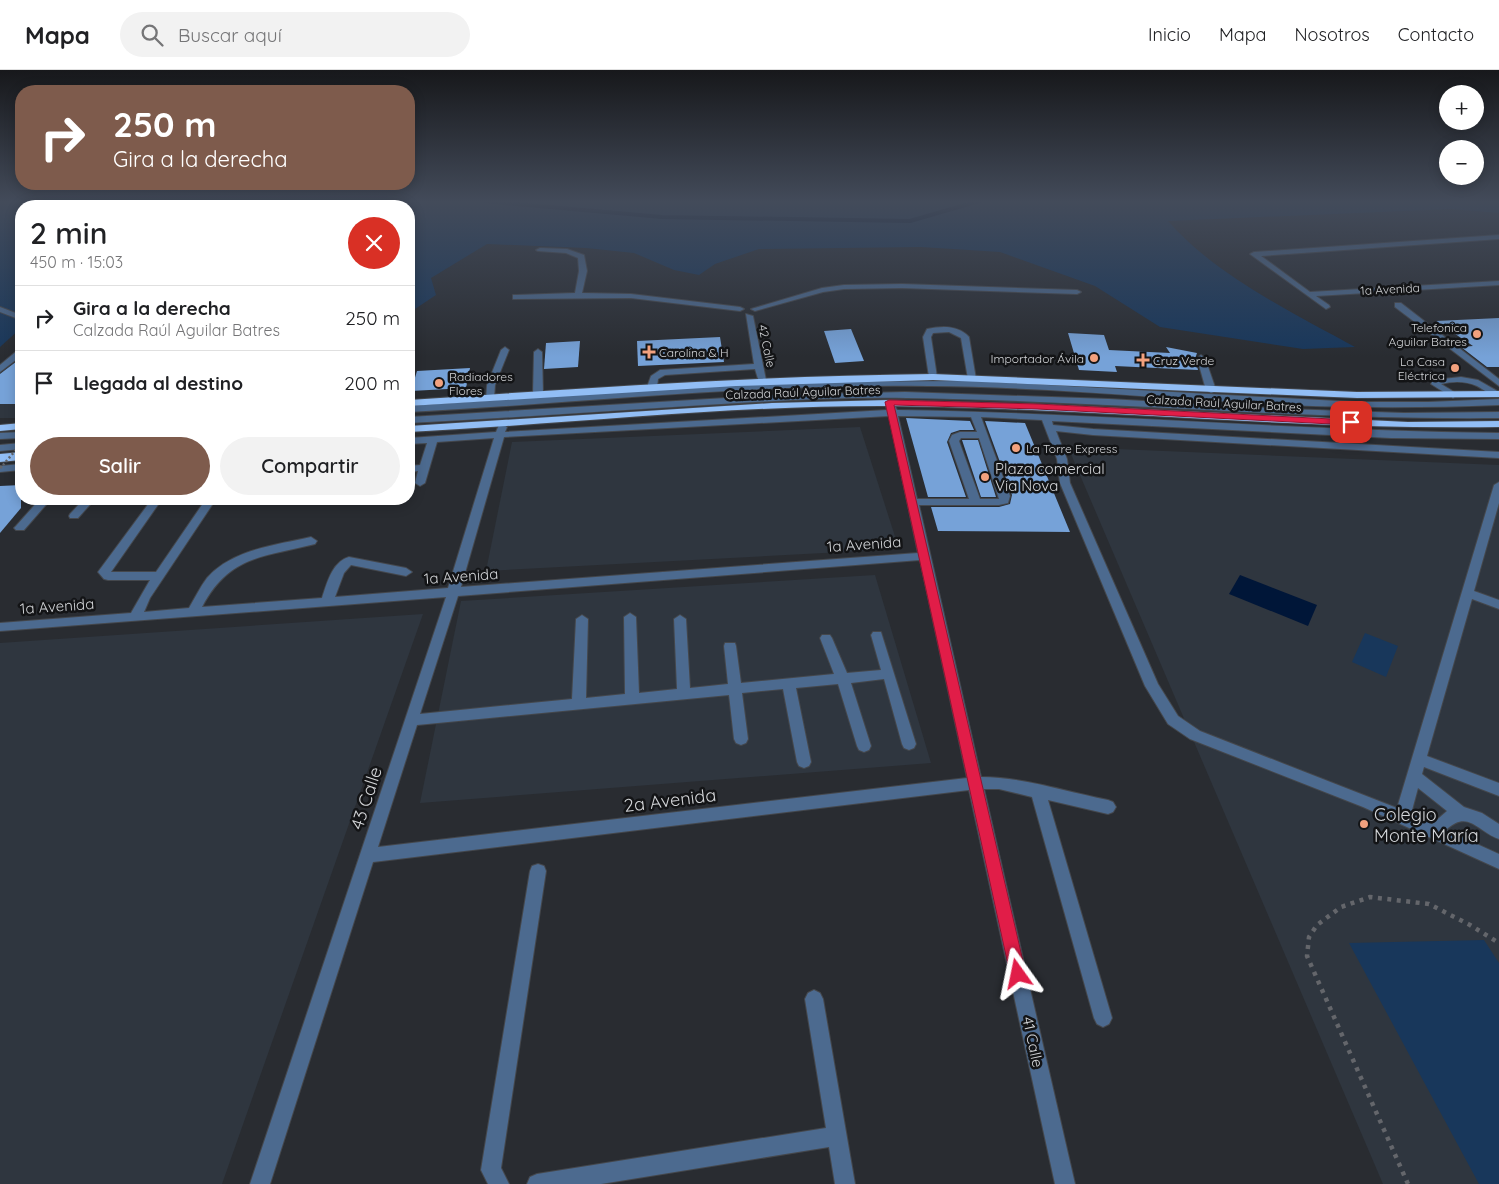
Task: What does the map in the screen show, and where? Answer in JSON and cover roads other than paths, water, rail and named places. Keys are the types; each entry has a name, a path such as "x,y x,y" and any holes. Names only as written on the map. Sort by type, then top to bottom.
{"highway":[{"name":"Calzada Raúl Aguilar Batres","path":"415,403 762,380 933,377 1357,395 1498,393"},
{"name":"Calzada Raúl Aguilar Batres","path":"415,429 502,429 772,406 891,408 1037,406 1408,425 1499,424"},
{"path":"0,428 15,427"},
{"path":"0,458 15,457"}],"street":[{"path":"572,253 582,257 583,270 578,295"},
{"path":"1256,253 1254,256 1326,307"},
{"name":"1a Avenida","path":"1310,294 1499,283"},
{"path":"516,297 631,296 740,309 755,309 822,290 844,286 1078,292"},
{"path":"1398,304 1485,371 1498,393"},
{"path":"0,309 15,315"},
{"path":"740,309 738,313 748,316 756,314 755,309"},
{"name":"42 Calle","path":"748,316 762,380"},
{"path":"933,377 927,337 930,331 942,329 959,332 965,337 972,379"},
{"path":"489,398 490,385 506,350"},
{"path":"538,352 538,394"},
{"path":"0,369 15,357"},
{"path":"1201,358 1211,390"},
{"path":"652,387 654,378 663,372 759,366"},
{"path":"1485,371 1499,371"},
{"path":"1453,395 1435,384 1436,382 1464,378 1477,381 1498,393"},
{"path":"415,409 763,387 930,383 1334,404 1498,393"},
{"path":"415,420 759,399 905,395 1306,413 1404,416 1499,415"},
{"path":"891,408 1048,422 1447,436 1499,436"},
{"name":"41 Calle","path":"891,408 1065,1184"},
{"path":"912,502 1004,501 1005,496 975,414"},
{"path":"1048,422 1093,432 1499,454"},
{"path":"1048,422 1062,459 1065,483 1152,686 1173,720 1195,735 1368,802 1499,862"},
{"path":"415,440 502,429"},
{"name":"43 Calle","path":"260,1184 412,720 502,429"},
{"path":"0,436 15,435"},
{"path":"976,502 954,441 955,437 960,435 983,435"},
{"path":"420,483 433,439"},
{"path":"0,448 15,446"},
{"path":"0,468 15,467"},
{"path":"415,469 425,468"},
{"path":"1402,818 1499,485"},
{"path":"20,528 41,505"},
{"path":"74,516 84,505"},
{"path":"153,505 104,572 108,576 160,576"},
{"path":"135,617 145,597 207,505"},
{"path":"193,613 212,580 236,563 249,556 311,541"},
{"name":"1a Avenida","path":"0,627 924,556"},
{"path":"327,602 340,569 344,563 349,561 406,572"},
{"path":"1467,592 1499,605"},
{"path":"630,617 632,700"},
{"path":"579,705 582,619"},
{"path":"680,620 684,695"},
{"path":"877,634 909,744"},
{"path":"826,638 843,680 864,746"},
{"path":"730,646 741,739"},
{"path":"412,720 890,674"},
{"path":"789,684 804,762"},
{"path":"1419,759 1499,790"},
{"path":"1414,776 1461,814 1476,818 1499,832"},
{"name":"2a Avenida","path":"368,855 976,783 999,783 1108,807"},
{"path":"1038,792 1104,1018"},
{"path":"1434,832 1452,816 1461,814"},
{"path":"499,1184 491,1170 538,871"},
{"path":"814,999 845,1184"},
{"path":"537,1184 836,1136"}],"place":[{"name":"Telefonica Aguilar Batres","path":"1477,334"},
{"name":"Carolina & H","path":"649,352"},
{"name":"Importador Ávila","path":"1094,358"},
{"name":"Cruz Verde","path":"1143,360"},
{"name":"La Casa Eléctrica","path":"1455,368"},
{"name":"Radiadores Flores","path":"439,383"},
{"name":"La Torre Express","path":"1016,448"},
{"name":"Plaza comercial Via Nova","path":"985,477"},
{"name":"Colegio Monte María","path":"1364,824"}]}
